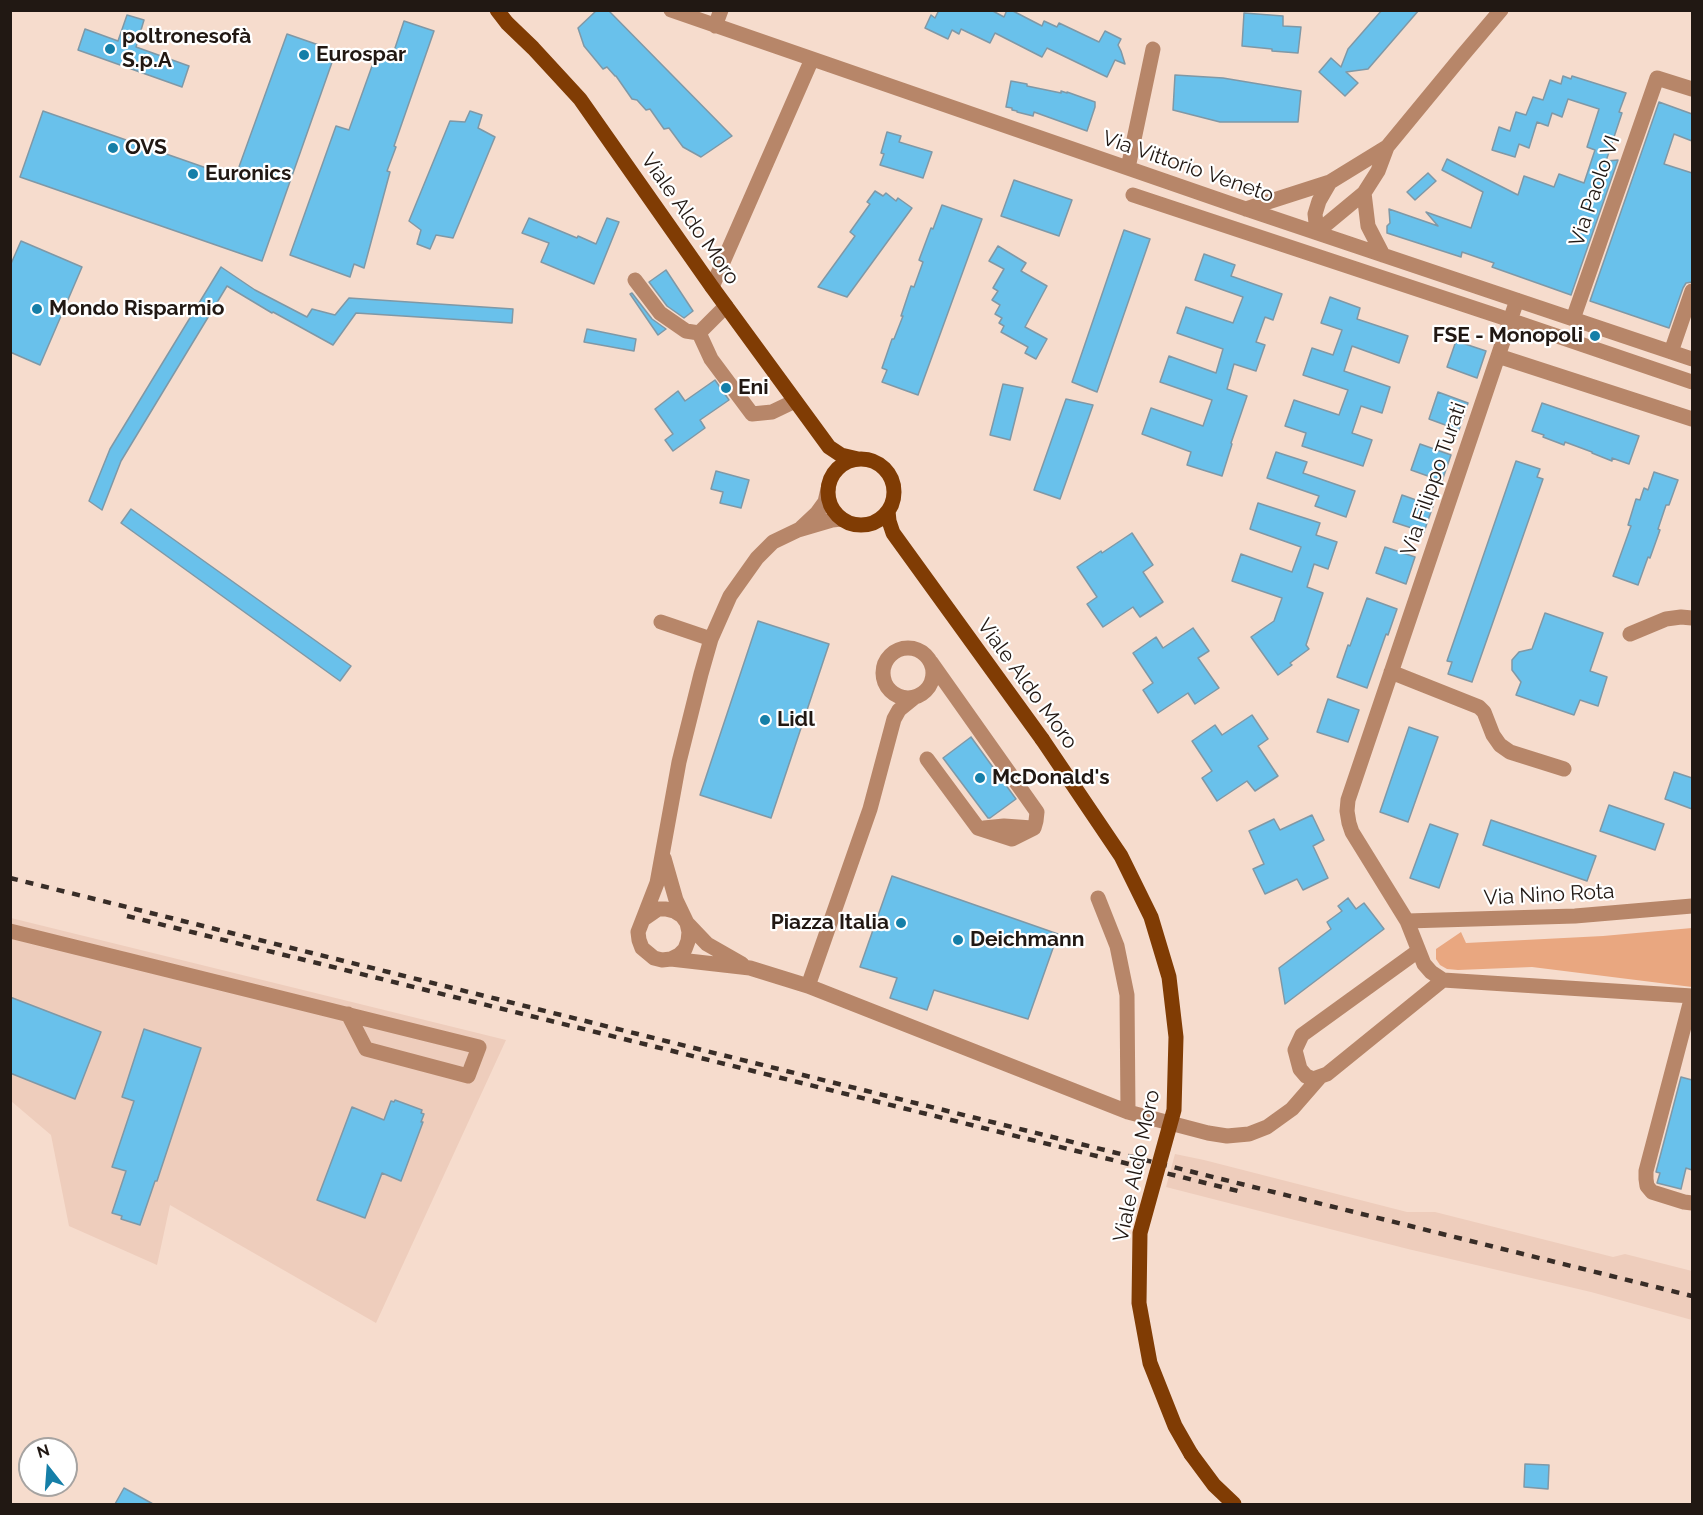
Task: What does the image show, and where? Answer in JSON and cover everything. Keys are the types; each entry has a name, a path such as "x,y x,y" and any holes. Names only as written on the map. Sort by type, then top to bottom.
{"main road":[{"path":"488,10 507,23"},
{"path":"497,10 507,23"},
{"name":"Viale Aldo Moro","path":"507,23 580,99 712,287 829,447 841,455 870,460 888,472 894,491 893,501 888,511 893,533 1042,739 1121,856 1151,917 1169,977 1176,1037 1174,1110 1140,1233 1138,1303 1150,1363 1175,1426 1191,1454 1214,1485 1234,1504"},
{"path":"829,447 832,460 829,500 834,511 842,519"},
{"path":"830,484 838,469 847,462 858,459"},
{"path":"872,523 888,511"},
{"name":"Viale Aldo Moro","path":"842,519 861,525 872,523 893,533"}],"street":[{"name":"Via Vittorio Veneto","path":"671,10 1246,209 1692,359"},
{"path":"715,26 721,10"},
{"path":"1246,209 1330,182 1387,147 1501,10"},
{"path":"1128,168 1152,49"},
{"path":"712,287 812,59"},
{"name":"Via Paolo VI","path":"1573,319 1657,78 1692,89"},
{"path":"1317,232 1364,193 1378,171 1387,147"},
{"path":"1317,232 1315,214 1319,201 1330,182"},
{"path":"1364,193 1368,226 1383,255"},
{"path":"1133,195 1692,382"},
{"path":"635,280 660,313 686,331 699,333"},
{"path":"1671,351 1692,291"},
{"name":"Via Filippo Turati","path":"1443,980 1424,964 1407,921 1352,832 1347,811 1348,800 1517,300"},
{"path":"699,333 726,306"},
{"path":"699,333 711,359 752,414 772,412 795,400"},
{"path":"1498,356 1692,419"},
{"path":"798,530 817,513 825,502 830,484"},
{"path":"645,918 657,883 679,762 711,639 730,596 757,558 773,542 798,530 842,519"},
{"path":"1630,634 1666,619 1692,618"},
{"path":"661,622 711,639"},
{"path":"808,986 870,808 894,719 894,707 882,671 884,663 895,651 911,648 926,655 1037,812 1034,828 1012,839 978,828 927,759"},
{"path":"888,688 898,696 906,698 923,694 933,679 931,662"},
{"path":"1391,672 1474,704 1484,712 1493,735 1505,749 1564,769"},
{"path":"894,719 900,710 915,697"},
{"path":"662,851 675,900 689,932 685,949 671,959"},
{"path":"1098,898 1117,946 1127,995 1128,1112"},
{"name":"Via Nino Rota","path":"1407,921 1575,916 1692,906"},
{"path":"750,968 707,944 682,916 674,911 658,909 640,924 638,932 642,948 654,958 750,968 808,986 1128,1112 1208,1133 1227,1136 1248,1134 1267,1127 1292,1109 1319,1078"},
{"path":"10,931 348,1014 479,1047 468,1076 366,1049 348,1014"},
{"path":"1418,951 1302,1035 1295,1050 1300,1069 1306,1076 1313,1079 1327,1074 1443,980 1692,996 1646,1172 1647,1186 1652,1192 1692,1203"}],"shaded area":[{"path":"11,918 506,1040 376,1323 170,1205 157,1265 69,1226 51,1135 11,1101"},
{"path":"1692,928 1692,987 1532,967 1447,969 1436,959 1436,949 1461,932 1466,943 1603,936"},
{"path":"1175,1154 1407,1212 1435,1212 1613,1257 1625,1254 1692,1271 1692,1320 1591,1292 1408,1249 1166,1187"}],"building":[{"path":"597,10 608,10 732,136 701,157 683,147 669,128 664,129 650,109 646,110 637,100 632,99 616,76 607,67 603,69 584,46 578,28"},
{"path":"939,10 991,10 1004,17 1007,10 1011,10 1042,26 1044,21 1057,27 1059,23 1099,42 1105,31 1121,39 1118,45 1125,64 1115,60 1107,77 1047,48 1042,57 995,33 990,43 961,29 959,34 952,30 948,39 925,28 931,15 935,18"},
{"path":"1382,10 1419,10 1368,69 1346,72 1358,83 1345,96 1319,72 1331,58 1341,67 1348,49"},
{"path":"1244,13 1283,16 1283,26 1301,27 1298,53 1242,46"},
{"path":"127,15 144,20 136,47 189,66 182,87 78,50 85,29 118,41"},
{"path":"404,21 434,31 394,146 396,147 387,171 390,172 364,268 354,264 350,277 290,255 336,126 349,130 376,55 391,60"},
{"path":"287,34 336,51 262,261 20,177 43,111 235,178"},
{"path":"1175,75 1223,78 1301,91 1298,122 1220,122 1173,110"},
{"path":"1563,76 1571,79 1572,76 1626,93 1619,112 1622,113 1606,161 1618,160 1571,295 1492,267 1494,263 1462,252 1461,257 1387,233 1387,226 1390,223 1389,209 1438,226 1426,212 1471,228 1483,192 1442,170 1447,159 1518,195 1524,176 1554,187 1559,174 1584,183 1595,150 1587,147 1599,109 1568,99 1562,117 1552,113 1548,126 1537,122 1529,148 1519,144 1515,157 1492,150 1499,127 1510,131 1516,112 1526,115 1533,97 1543,100 1550,80 1561,84"},
{"path":"1011,81 1061,93 1061,91 1067,92 1095,102 1087,131 1034,112 1033,116 1006,107"},
{"path":"1659,102 1692,114 1692,141 1674,134 1664,164 1692,173 1692,282 1686,283 1683,288 1669,328 1590,301"},
{"path":"470,111 482,115 478,128 495,137 453,238 436,235 430,249 417,244 421,230 409,221 450,121 465,122"},
{"path":"887,132 901,136 899,142 932,152 923,178 880,165"},
{"path":"1428,173 1436,181 1415,200 1407,192"},
{"path":"1014,180 1072,200 1059,236 1001,216"},
{"path":"875,191 883,196 886,193 896,201 898,198 912,208 847,297 818,287 855,236 850,232 870,204 867,202"},
{"path":"942,205 982,219 918,395 882,382 887,370 882,368 903,316 901,316 911,286 914,287 923,262 919,260"},
{"path":"529,218 596,244 607,218 619,222 594,284 541,262 549,243 522,233"},
{"path":"1124,230 1150,239 1097,392 1072,382"},
{"name":"Mondo Risparmio","path":"21,241 82,267 40,365 10,352 10,266"},
{"path":"998,246 1026,263 1021,271 1047,286 1025,327 1047,339 1036,359 1025,353 1028,347 1001,332 1004,326 999,323 1002,318 995,314 1000,305 992,300 998,291 993,288 1004,269 989,261"},
{"path":"1204,254 1235,265 1231,276 1282,294 1273,320 1265,317 1256,342 1265,345 1256,371 1234,364 1227,389 1247,396 1222,476 1187,465 1191,452 1142,434 1151,408 1203,426 1212,400 1160,382 1169,356 1216,373 1223,349 1177,333 1186,307 1233,323 1243,297 1195,280"},
{"path":"221,267 255,290 307,317 312,309 335,315 349,298 513,309 512,323 356,313 333,345 227,286 121,461 102,510 89,501 110,449"},
{"path":"666,270 693,311 684,318 667,306 649,282"},
{"path":"632,293 652,319 666,329 658,335 630,294"},
{"path":"1330,297 1360,308 1357,319 1408,336 1399,363 1352,346 1344,371 1390,387 1382,413 1361,406 1352,433 1372,440 1363,466 1302,446 1306,433 1285,426 1294,400 1339,415 1348,390 1303,375 1312,348 1333,355 1342,330 1321,323"},
{"path":"587,329 636,339 634,351 584,342"},
{"path":"1456,341 1486,351 1477,378 1447,367"},
{"path":"715,380 729,400 700,420 705,428 673,451 665,440 673,434 655,409 678,391 685,401"},
{"path":"1003,384 1023,388 1010,440 990,435"},
{"path":"1438,392 1468,403 1459,430 1429,419"},
{"path":"1066,399 1093,405 1060,499 1034,490"},
{"path":"1542,403 1639,436 1629,464 1612,458 1612,461 1565,442 1564,445 1532,431"},
{"path":"1420,444 1451,455 1442,481 1411,470"},
{"path":"1276,452 1307,462 1303,473 1355,491 1346,517 1315,506 1319,496 1267,478"},
{"path":"1516,461 1540,469 1537,477 1543,479 1472,682 1448,674 1452,662 1447,661"},
{"path":"716,471 749,480 741,508 720,503 723,492 711,489"},
{"path":"1654,472 1678,480 1669,505 1666,505 1658,529 1660,530 1638,585 1613,576 1631,526 1628,525 1636,499 1640,500 1644,488 1648,490"},
{"path":"1402,495 1433,506 1424,532 1393,522"},
{"path":"1258,503 1320,523 1316,535 1337,542 1328,569 1314,564 1307,587 1323,593 1306,645 1309,649 1278,675 1251,637 1274,621 1282,598 1232,581 1241,554 1292,572 1301,547 1250,529"},
{"path":"131,509 351,666 340,681 121,523"},
{"path":"1132,533 1153,565 1143,572 1163,602 1140,617 1133,607 1103,627 1087,604 1097,597 1077,567"},
{"path":"1385,547 1415,557 1406,584 1376,573"},
{"path":"1367,598 1397,609 1367,688 1337,677"},
{"path":"1545,613 1603,633 1590,671 1607,677 1598,706 1580,700 1574,715 1516,695 1521,682 1512,670 1512,660 1519,652 1532,649"},
{"name":"Lidl","path":"758,621 829,644 771,818 700,795"},
{"path":"1193,628 1209,651 1198,658 1219,688 1195,704 1188,693 1158,713 1143,690 1153,683 1133,653 1156,637 1163,648"},
{"path":"1328,699 1359,710 1348,742 1317,732"},
{"path":"1252,715 1268,739 1258,746 1278,776 1255,791 1247,781 1217,801 1202,778 1212,771 1192,741 1215,725 1222,735"},
{"path":"1409,727 1438,737 1408,822 1380,812"},
{"name":"McDonald's","path":"971,737 1016,799 990,818 943,758"},
{"path":"1674,772 1692,778 1692,809 1665,799"},
{"path":"1609,805 1664,824 1655,850 1600,831"},
{"path":"1312,815 1324,840 1313,846 1328,878 1303,890 1297,879 1265,894 1253,869 1264,864 1249,831 1274,819 1280,830"},
{"path":"1491,820 1596,856 1587,881 1483,845"},
{"path":"1430,824 1458,834 1439,888 1410,878"},
{"path":"892,876 1058,934 1028,1019 934,990 927,1010 890,998 897,978 860,967"},
{"path":"1348,898 1356,909 1364,903 1384,929 1285,1004 1279,968 1331,929 1327,922 1342,911 1338,906"},
{"path":"10,997 101,1032 75,1099 10,1073"},
{"path":"144,1029 201,1048 140,1225 121,1219 122,1216 112,1213 126,1171 112,1167 134,1101 122,1097"},
{"path":"1681,1077 1692,1080 1692,1170 1686,1168 1681,1189 1657,1183 1660,1173 1656,1172"},
{"path":"395,1100 422,1110 421,1113 424,1114 401,1181 382,1173 365,1218 317,1200 352,1107 384,1120 391,1101"},
{"path":"1525,1464 1549,1465 1548,1489 1524,1487"},
{"path":"124,1488 153,1504 115,1504"}],"railway":[{"path":"10,878 1692,1296"},
{"path":"127,916 1242,1192"}],"place":[{"name":"poltronesofà S.p.A","path":"110,49"},
{"name":"Eurospar","path":"304,55"},
{"name":"OVS","path":"113,148"},
{"name":"Euronics","path":"193,174"},
{"name":"Mondo Risparmio","path":"37,309"},
{"name":"FSE - Monopoli","path":"1595,336"},
{"name":"Eni","path":"726,388"},
{"name":"Lidl","path":"765,720"},
{"name":"McDonald's","path":"980,778"},
{"name":"Piazza Italia","path":"901,923"},
{"name":"Deichmann","path":"958,940"}]}
